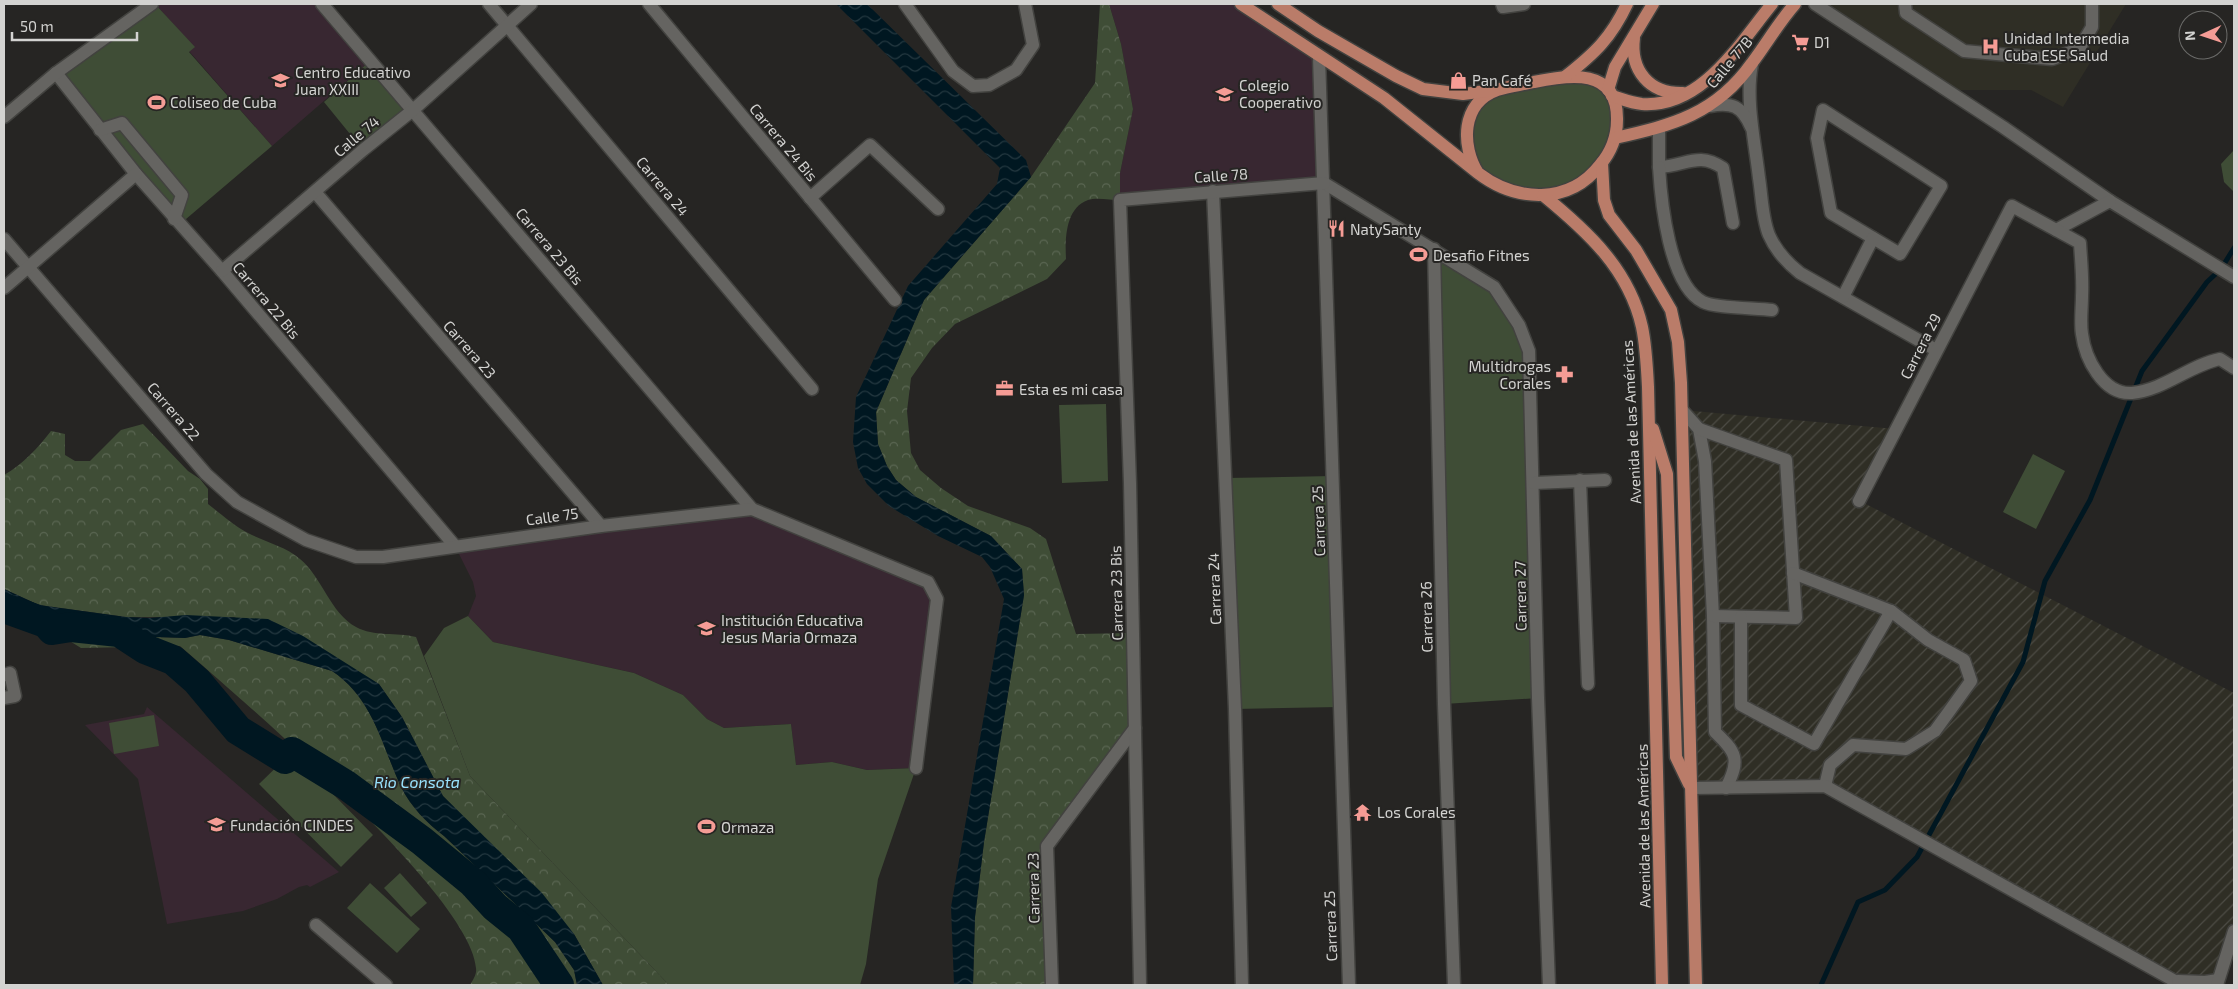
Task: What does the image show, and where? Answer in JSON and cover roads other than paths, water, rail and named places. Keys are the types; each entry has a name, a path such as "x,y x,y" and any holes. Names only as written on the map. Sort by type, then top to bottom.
{"main road":[{"path":"1241,4 1384,98 1497,186 1512,192 1543,195 1557,193 1582,183 1602,163 1615,138 1617,116 1610,93 1615,67 1653,4"},
{"path":"1278,4 1318,31 1396,76 1423,89 1463,94 1496,90 1566,76 1580,76 1592,79 1610,93"},
{"path":"1566,76 1595,54 1616,26 1627,4"},
{"name":"Calle 77B","path":"1615,138 1676,123 1710,106 1724,96 1752,64 1782,19 1795,4"},
{"name":"Calle 77B","path":"1610,93 1644,104 1661,103 1686,93 1708,80 1735,52 1770,6"},
{"path":"1634,38 1635,62 1640,74 1649,84 1672,94 1686,93"},
{"path":"1478,173 1468,152 1467,127 1472,112 1496,90"},
{"path":"1602,163 1604,200 1609,215 1636,250 1672,310 1678,342 1682,410 1696,985"},
{"name":"Avenida de las Américas","path":"1543,195 1589,234 1616,266 1631,294 1642,326 1649,414 1662,985"},
{"path":"1649,414 1667,474 1676,758 1692,788"}],"street":[{"path":"4,117 56,74 152,4"},
{"name":"Carrera 23 Bis","path":"322,4 752,509"},
{"name":"Carrera 24","path":"489,4 812,389"},
{"name":"Calle 74","path":"222,271 363,150 413,110 531,4"},
{"name":"Carrera 24 Bis","path":"648,4 895,300"},
{"path":"905,4 953,71 972,86 990,85 1016,70 1033,44 1025,4"},
{"path":"1502,5 1524,4"},
{"path":"1815,4 2003,127 2110,201 2234,277"},
{"path":"1905,4 1906,13 1964,51 2052,59 2079,49 2092,28 2092,4"},
{"name":"Carrera 25","path":"1319,56 1349,985"},
{"path":"1752,64 1748,80 1764,216 1774,246 1785,261 1800,273 1936,350"},
{"name":"Carrera 22 Bis","path":"56,74 174,219 222,271 455,546"},
{"path":"1710,106 1728,103 1737,108 1746,116 1754,133"},
{"path":"1823,110 1941,186 1900,254 1873,238 1831,213 1817,138 1823,110"},
{"path":"100,130 122,124 182,195 174,219"},
{"path":"1659,128 1662,210 1681,279 1693,296 1704,303 1772,310"},
{"path":"810,198 870,145 938,209"},
{"path":"1659,167 1702,158 1723,168 1733,223"},
{"path":"4,288 136,174"},
{"name":"Calle 78","path":"1120,200 1324,183"},
{"name":"Carrera 27","path":"1324,183 1434,248 1494,287 1521,328 1529,351 1534,483 1538,698 1549,985"},
{"name":"Carrera 24","path":"1213,191 1228,526 1242,985"},
{"name":"Carrera 23","path":"315,192 600,526"},
{"name":"Carrera 23 Bis","path":"1120,200 1130,483 1140,985"},
{"path":"2056,230 2110,201"},
{"name":"Carrera 29","path":"1859,501 2012,206 2056,230"},
{"path":"2056,230 2080,243 2083,275 2081,334 2088,358 2107,385 2131,393 2173,379 2210,361 2220,359 2234,368"},
{"path":"1843,297 1873,238"},
{"name":"Carrera 22","path":"4,239 206,474 237,502 306,540 356,557"},
{"name":"Carrera 26","path":"1434,248 1444,713 1454,985"},
{"path":"1682,410 1699,429 1786,460 1796,618 1713,616"},
{"path":"1699,429 1705,461 1713,616 1715,732 1728,743 1735,760 1734,769 1726,788"},
{"path":"1580,480 1588,684"},
{"path":"1534,483 1605,480"},
{"path":"752,509 928,582 937,599 916,768"},
{"name":"Calle 75","path":"356,557 383,557 600,526 752,509"},
{"path":"1793,573 1891,611 1928,640 1964,660 1971,681 1935,731 1906,749 1853,745 1830,765 1825,786"},
{"path":"1741,617 1741,704 1814,744 1891,611"},
{"path":"4,675 10,673 15,696 4,698"},
{"name":"Carrera 23","path":"1052,985 1047,846 1135,728"},
{"path":"1692,788 1825,786 2180,983 2217,983 2234,931"},
{"path":"316,925 386,985"}],"water":[{"path":"836,4 867,4 1026,160 1031,177 924,300 876,412 878,444 887,466 896,480 916,497 991,536 1022,569 1024,595 984,842 975,917 973,985 954,985 951,907 1004,599 990,567 982,557 938,536 889,506 867,484 858,468 853,442 856,397 908,286 997,184 1000,168"},
{"name":"Rio Consota","path":"4,589 39,605 126,617 150,618 186,615 268,619 303,636 379,684 402,717 443,796 542,893 574,934 603,985 577,985 574,970 555,942 420,814 401,787 382,739 367,709 346,682 332,671 229,640 200,635 185,638 155,637 46,623 4,607"}],"waterway":[{"path":"1821,985 1858,902 1885,890 1917,857 2023,662 2045,581 2090,500 2142,371 2207,282 2221,269 2234,248"},
{"path":"4,608 46,623 52,630 71,627 119,632 145,649 173,660 197,681 238,730 285,759 292,752 346,785 422,841 473,883 495,907 521,928 559,985"}],"place":[{"name":"D1","path":"1800,42"},
{"name":"Unidad Intermedia Cuba ESE Salud","path":"1990,47"},
{"name":"Pan Café","path":"1458,80"},
{"name":"Centro Educativo Juan XXIII","path":"281,81"},
{"name":"Colegio Cooperativo","path":"1225,94"},
{"name":"Coliseo de Cuba","path":"156,102"},
{"name":"NatySanty","path":"1336,229"},
{"name":"Desafio Fitnes","path":"1419,255"},
{"name":"Multidrogas Corales","path":"1565,375"},
{"name":"Esta es mi casa","path":"1005,389"},
{"name":"Institución Educativa Jesus Maria Ormaza","path":"707,629"},
{"name":"Los Corales","path":"1363,812"},
{"name":"Fundación CINDES","path":"216,825"},
{"name":"Ormaza","path":"707,827"}]}
